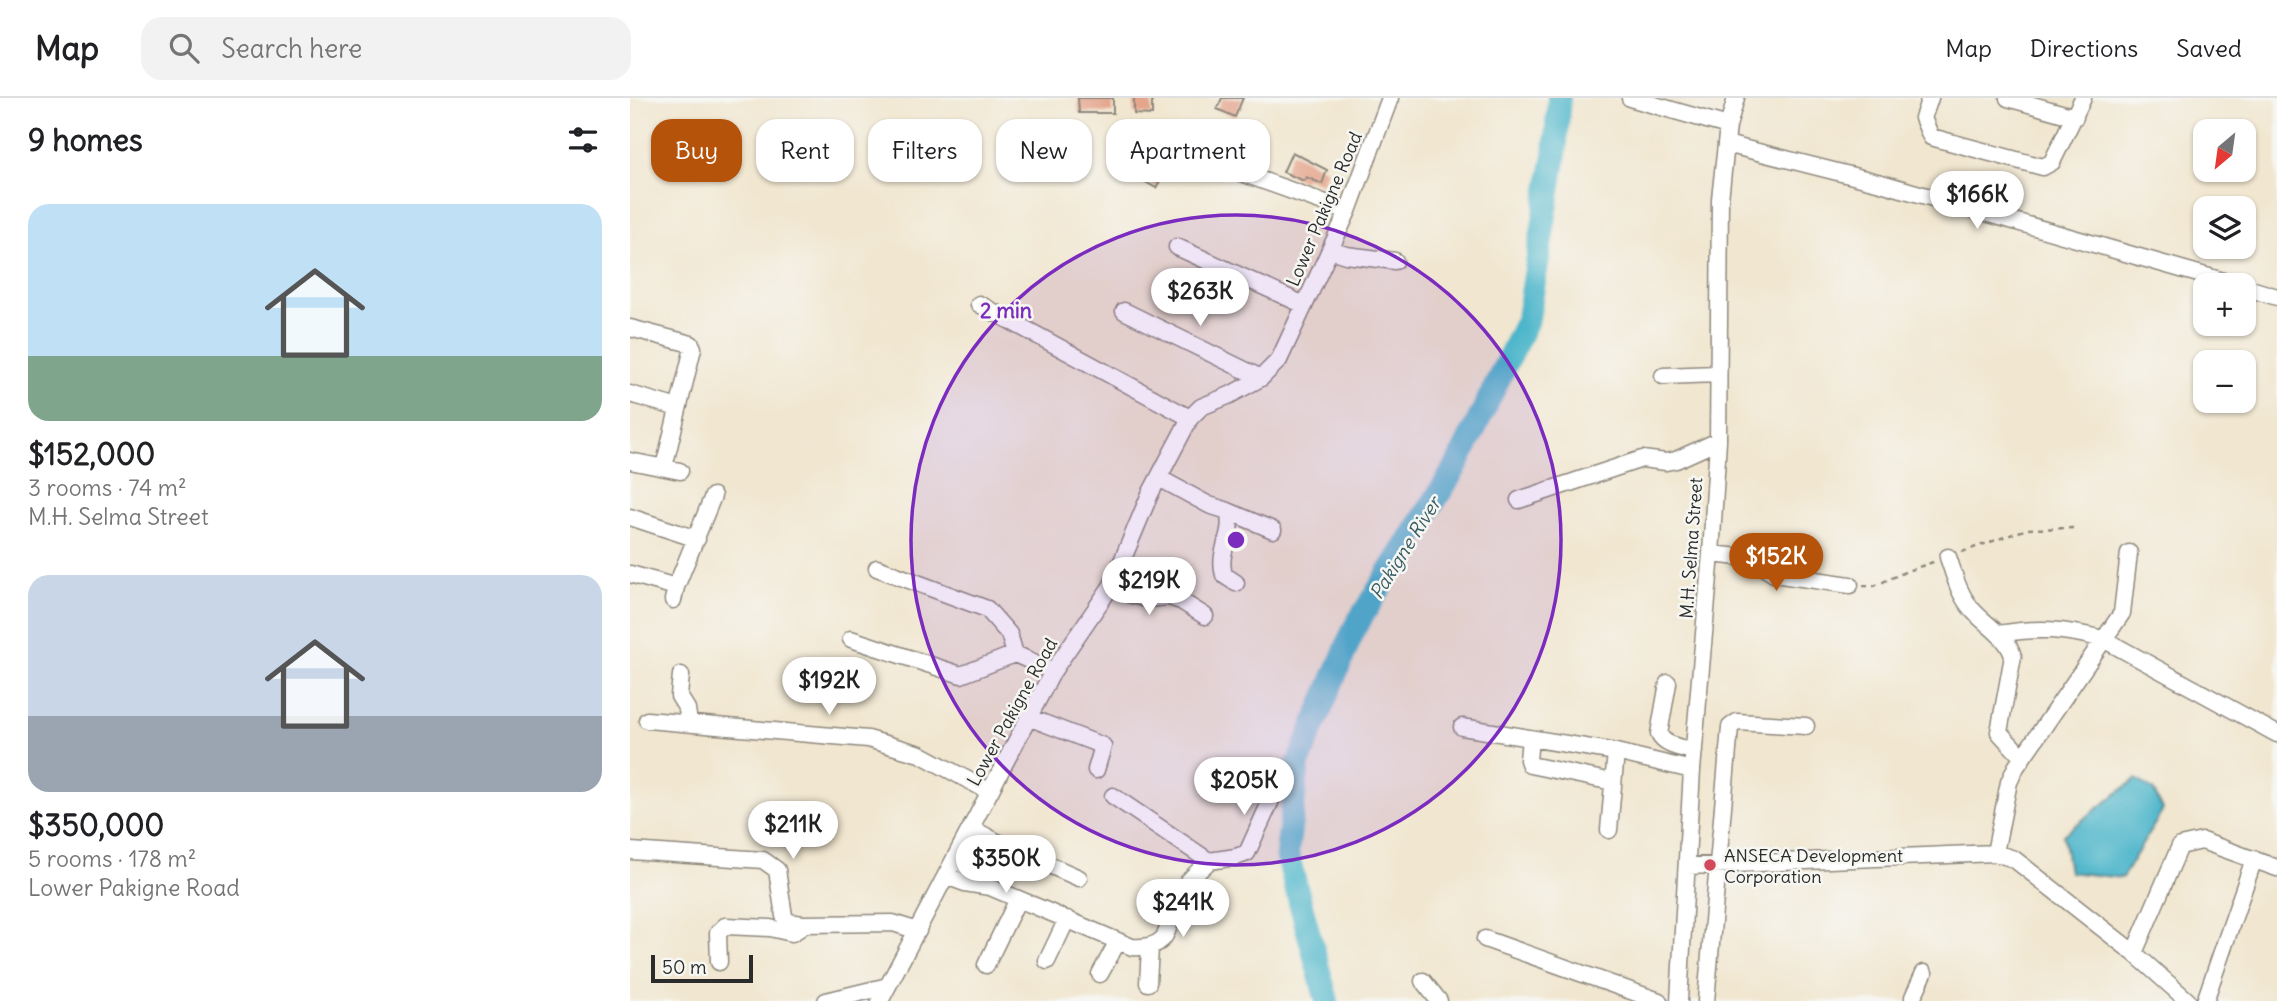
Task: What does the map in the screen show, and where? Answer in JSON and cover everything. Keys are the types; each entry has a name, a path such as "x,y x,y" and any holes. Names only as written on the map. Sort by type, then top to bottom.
{"street":[{"name":"Lower Pakigne Road","path":"880,1001 1053,671 1112,585 1150,494 1190,418 1201,407 1261,378 1279,360 1348,211 1390,98"},
{"path":"1630,98 1728,126"},
{"name":"M.H. Selma Street","path":"1679,1001 1692,770 1718,441 1720,199 1728,126 1736,98"},
{"path":"1930,98 1923,118 1931,137 2043,167 2052,162 2083,98"},
{"path":"2008,98 2075,117"},
{"path":"1726,144 1869,180 2195,273"},
{"path":"1267,182 1348,211"},
{"path":"1177,247 1304,305"},
{"path":"1330,250 1395,261"},
{"path":"2256,291 2277,297"},
{"path":"979,304 1190,418"},
{"path":"1124,311 1261,378"},
{"path":"630,328 692,346 678,408 672,469 630,461"},
{"path":"1664,376 1717,374"},
{"path":"630,394 678,408"},
{"path":"1519,500 1642,459 1665,462 1676,460 1718,441"},
{"path":"1159,478 1209,505 1273,530"},
{"path":"630,574 675,593 713,496"},
{"path":"1228,511 1232,525 1220,561 1224,575 1236,583"},
{"path":"630,517 696,539"},
{"path":"1995,853 2009,782 2022,757 2122,613 2129,553"},
{"path":"1711,554 1751,559 1774,574 1850,585"},
{"path":"1948,557 1959,590 1965,599 1985,623 2010,646 2013,656 1999,732 2022,757"},
{"path":"877,568 987,609 1009,634 1016,654"},
{"path":"1112,585 1147,599 1169,597 1205,616"},
{"path":"1998,634 2035,628 2059,629 2103,639 2277,734"},
{"path":"851,639 961,675 1016,654 1053,671"},
{"path":"681,675 679,696 687,709 689,723"},
{"path":"1668,683 1660,739 1694,751"},
{"path":"1028,717 1103,746 1096,770"},
{"path":"647,720 868,739 920,754 990,792"},
{"path":"1706,1001 1732,724 1737,722 1806,726"},
{"path":"1462,727 1616,752 1692,770"},
{"path":"1530,738 1530,765 1613,782"},
{"path":"1609,830 1616,752"},
{"path":"946,876 965,883 990,887 1132,947 1150,948 1164,939 1182,888 1209,861 1247,853 1282,776"},
{"path":"1113,796 1209,861"},
{"path":"971,828 1079,878"},
{"path":"2134,953 2180,846 2202,841 2277,867"},
{"path":"631,851 763,860 777,870 786,919 792,923 893,923 918,931"},
{"path":"1688,866 1995,853 2014,859 2134,953 2188,1001"},
{"path":"2205,1001 2254,859"},
{"path":"954,860 972,870 990,887"},
{"path":"986,965 1018,899"},
{"path":"1047,961 1067,919"},
{"path":"719,962 718,933 725,926 770,928 792,933 797,932 803,924"},
{"path":"1485,939 1659,1001"},
{"path":"1100,974 1118,941"},
{"path":"1148,983 1150,948"},
{"path":"1913,1001 1924,973"},
{"path":"1423,981 1439,1001"},
{"path":"826,1001 888,986"}],"water":[{"path":"2136,779 2153,790 2163,810 2122,878 2069,872 2063,835"}],"building":[{"path":"1078,98 1113,98 1113,113 1079,113"},
{"path":"1134,98 1152,98 1152,115 1134,114"},
{"path":"1222,98 1243,98 1235,117 1217,109"},
{"path":"1292,152 1327,170 1322,184 1306,177 1304,181 1283,172"},
{"path":"1146,182 1159,182 1156,188"}],"waterway":[{"name":"Pakigne River","path":"1327,1001 1287,854 1298,764 1355,627 1457,465 1528,318 1555,154 1559,98"}],"place":[{"name":"ANSECA Development Corporation","path":"1710,865"}]}
